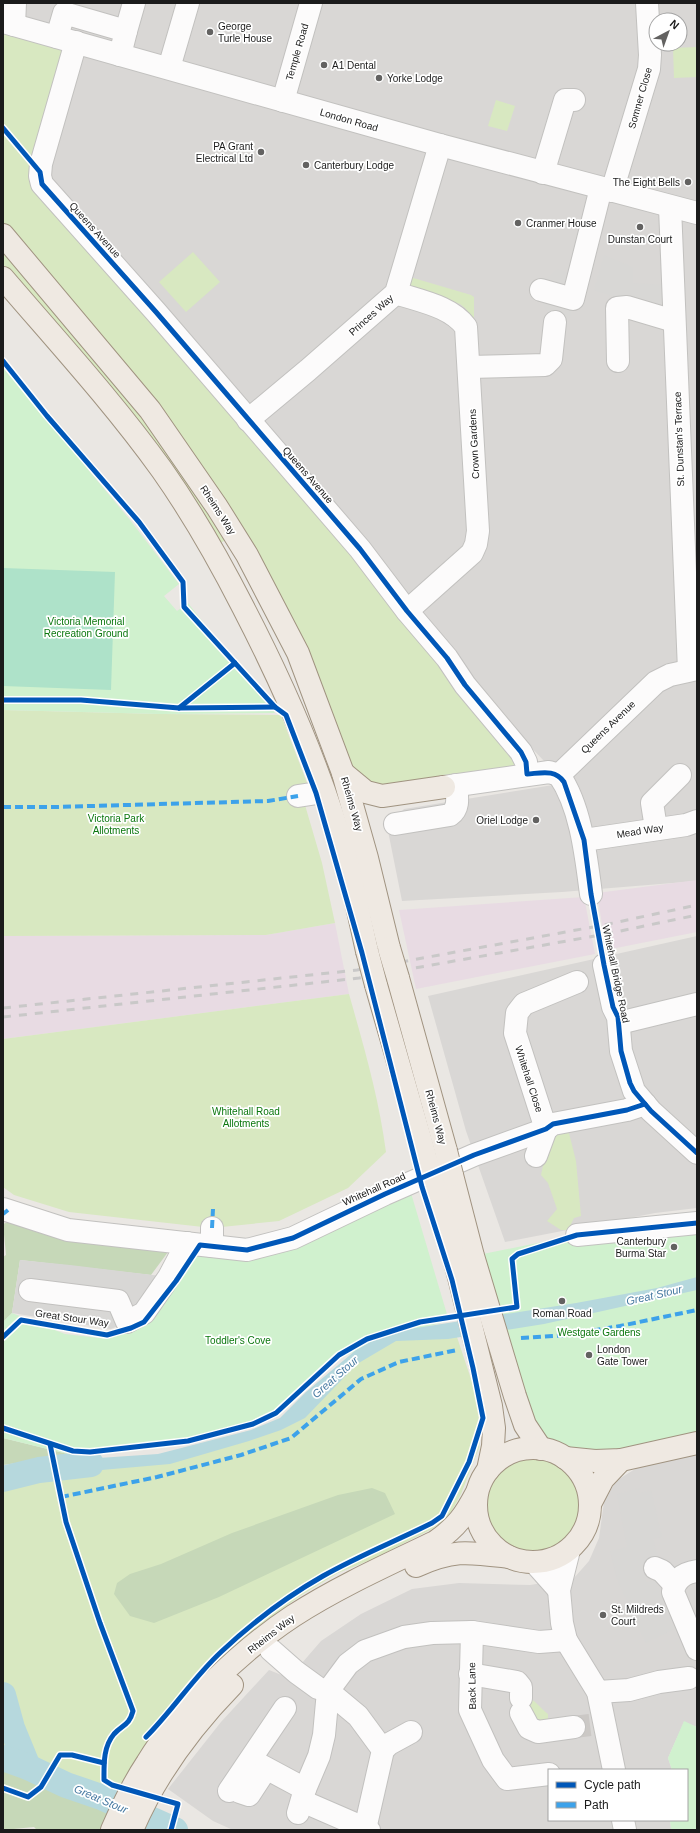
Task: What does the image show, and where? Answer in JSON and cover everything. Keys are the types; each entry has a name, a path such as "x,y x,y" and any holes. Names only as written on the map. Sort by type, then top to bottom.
{"main road":[{"name":"Rheims Way","path":"3,235 150,410 217,507 247,555 298,653 343,773 368,858 389,948 398,978 436,1155 469,1275 505,1359 525,1425 541,1449"},
{"name":"Rheims Way","path":"3,278 97,385 130,427 195,520 223,568 275,668 324,792 346,859 376,985 436,1155"},
{"path":"343,773 366,792 382,796 450,786"},
{"name":"Rheims Way","path":"469,1275 482,1366 491,1406 494,1428 493,1446 488,1470"},
{"path":"565,1458 578,1470 587,1486 590,1504 588,1521 581,1537 569,1550 553,1559 535,1563 522,1562 509,1557 493,1546 482,1530 476,1512 478,1492 488,1470 499,1460 512,1452 526,1448 541,1449 565,1458 595,1461 621,1460 697,1443"},
{"path":"590,1504 603,1479 621,1460"},
{"name":"Rheims Way","path":"144,1785 147,1762 174,1724 230,1667 262,1639 293,1616 329,1594 435,1542 448,1533 460,1522 478,1492"},
{"name":"Rheims Way","path":"125,1824 144,1785 175,1753 215,1702 236,1680 298,1629 370,1586 442,1555 476,1553 509,1557"}],"street":[{"path":"9,24 15,3"},
{"path":"120,55 134,3"},
{"path":"169,68 188,3"},
{"name":"Temple Road","path":"283,101 311,3"},
{"name":"Somner Close","path":"541,290 573,299 606,190 649,69 650,55 647,3"},
{"path":"66,8 126,31"},
{"name":"Queens Avenue","path":"66,8 67,40 41,164 40,176 42,184 156,312 360,549 406,611 448,658 465,685 522,752 526,762 527,774"},
{"name":"London Road","path":"9,24 440,145 697,213"},
{"path":"543,173 564,100 574,100"},
{"name":"Princes Way","path":"248,420 320,360 396,293 440,145"},
{"name":"St. Dunstan's Terrace","path":"670,207 674,321 693,670"},
{"name":"Crown Gardens","path":"396,293 451,312 460,318 466,327 470,367 478,531 476,544 465,560 406,611"},
{"path":"618,361 617,308 627,307 674,321"},
{"path":"470,367 545,365 551,359 555,322"},
{"name":"Queens Avenue","path":"559,775 656,682 670,675 693,670"},
{"path":"395,824 450,815 455,811 457,806 450,786 527,774 549,772 559,775 569,796 584,840 590,894"},
{"path":"656,828 652,803 680,775"},
{"path":"298,796 324,792"},
{"name":"Mead Way","path":"584,840 697,821"},
{"name":"Whitehall Bridge Road","path":"604,965 619,1023 621,1051 630,1083 634,1091 645,1104 697,1153"},
{"name":"Whitehall Close","path":"546,1129 515,1033 516,1013 524,1004 577,982"},
{"path":"619,1023 697,1004"},
{"name":"Whitehall Road","path":"3,1209 68,1230 148,1240 187,1243 212,1237 247,1250 293,1238 385,1194 474,1155 546,1129 553,1124 627,1110 645,1104"},
{"path":"536,1156 546,1129"},
{"path":"579,1229 697,1223"},
{"path":"30,1290 118,1301 127,1322 144,1313 169,1277 187,1243"},
{"path":"569,1550 559,1590 566,1640 598,1692 590,1725 613,1769"},
{"path":"535,1563 559,1590"},
{"path":"655,1568 662,1571 674,1584"},
{"path":"697,1571 681,1576 674,1584 674,1592 677,1603 697,1649"},
{"path":"302,1801 319,1756 324,1735 328,1691 348,1664 365,1650 404,1637 432,1633 472,1632 540,1642 566,1640"},
{"name":"Back Lane","path":"472,1632 470,1710 493,1760 507,1779 548,1774"},
{"path":"271,1650 296,1672 318,1688 328,1691 358,1716 383,1750"},
{"path":"470,1674 517,1682 521,1687 521,1705 529,1728 538,1732 548,1722 590,1725"},
{"path":"598,1692 629,1690 659,1682 689,1678"},
{"path":"234,1791 249,1795 259,1765 285,1708"},
{"path":"259,1765 302,1801 367,1829 383,1750 389,1744 411,1732"}],"shaded area":[{"path":"3,3 697,3 697,881 562,892 402,901 387,826 404,809 553,785 545,762 485,699 46,175 82,35 3,11"},
{"path":"604,255 633,267 633,283 665,285 668,314 594,290"},
{"path":"557,269 581,277 569,319 547,312 540,295 541,286"},
{"path":"697,880 697,932 606,950 597,893"},
{"path":"584,897 595,954 416,989 399,910"},
{"path":"335,923 349,994 3,1039 3,936 266,935"},
{"path":"697,936 697,1208 655,1213 505,1242 466,1131 428,996"},
{"path":"20,1260 169,1277 138,1317 111,1329 12,1313"},
{"path":"697,1453 697,1727 684,1722 668,1758 672,1769 548,1769 548,1821 670,1821 671,1830 233,1830 213,1821 168,1789 221,1722 269,1670 289,1678 321,1641 361,1614 412,1589 459,1583 530,1585 574,1578 589,1561 599,1538 604,1502 616,1481 643,1464"},
{"path":"639,1488 640,1493 651,1490 662,1537 653,1539 662,1571 645,1578 646,1582 654,1580 677,1628 646,1643 617,1579 610,1551 627,1547 617,1494"}],"green space":[{"path":"3,22 76,42 40,172 156,312 527,774 382,796 343,773 247,555 3,235"},
{"path":"688,47 697,47 697,77 674,78 673,52 688,52"},
{"path":"496,100 515,106 507,131 488,126"},
{"path":"3,246 149,422 227,539 219,544 105,381 3,264"},
{"path":"193,252 220,282 186,312 159,282"},
{"path":"410,277 471,295 474,297 474,319 460,304 412,289 408,282"},
{"name":"Victoria Memorial Recreation Ground","path":"3,367 130,520 179,584 164,596 177,611 188,603 275,713 160,714 3,710"},
{"path":"3,568 115,572 111,690 3,686"},
{"name":"Victoria Park Allotments","path":"3,710 281,715 309,788 305,805 322,863 335,923 266,935 3,936"},
{"name":"Whitehall Road Allotments","path":"349,994 375,1092 386,1152 348,1188 279,1221 212,1228 69,1212 14,1195 3,1187 3,1039"},
{"path":"567,1125 576,1161 581,1216 574,1218 568,1230 561,1230 547,1221 557,1209 548,1183 541,1175 551,1128"},
{"name":"Toddler's Cove","path":"411,1193 449,1321 386,1337 341,1358 278,1415 227,1434 176,1446 125,1452 72,1455 3,1438 3,1322 12,1313 65,1334 108,1339 145,1324 175,1286 196,1253 245,1257 299,1248"},
{"path":"13,1220 171,1248 151,1275 20,1260 12,1313 3,1322 3,1257 6,1255 3,1224"},
{"name":"Westgate Gardens","path":"697,1223 697,1443 565,1458 541,1449 473,1256 577,1235"},
{"path":"454,1328 472,1382 482,1424 479,1448 461,1494 448,1518 432,1529 373,1559 338,1573 300,1596 255,1629 229,1653 120,1805 65,1785 3,1758 3,1479 39,1470 118,1463 191,1452 287,1420 351,1361 390,1337"},
{"path":"3,1438 72,1455 3,1465"},
{"path":"534,1456 553,1460 569,1470 579,1486 583,1505 579,1524 569,1540 553,1550 534,1554 515,1550 499,1540 489,1524 485,1505 489,1486 499,1470 515,1460"},
{"path":"372,1488 385,1493 395,1514 219,1597 154,1623 130,1616 114,1594 117,1583 130,1574 161,1564 232,1533 338,1495"},
{"path":"529,1698 548,1714 548,1730 526,1723"},
{"path":"684,1721 697,1727 697,1830 671,1830 670,1821 688,1821 688,1769 672,1769 668,1758"},
{"path":"3,1758 66,1785 113,1802 107,1830 37,1830 34,1827 3,1830"}],"water":[{"path":"697,1277 697,1290 544,1324 448,1339 396,1341 357,1364 305,1418 281,1430 170,1464 56,1474 54,1461 158,1454 251,1430 280,1418 306,1392 356,1350 376,1339 397,1331 576,1303 657,1288"}],"waterway":[{"name":"Great Stour","path":"3,1479 39,1470 91,1464"},
{"name":"Great Stour","path":"3,1695 12,1728 28,1767"},
{"name":"Great Stour","path":"3,1758 28,1767 66,1785 101,1797 175,1830"}],"tunnel":[{"path":"574,1727 590,1725"}],"railway":[{"path":"3,1008 357,970 604,925 697,905"},
{"path":"3,1017 359,978 606,934 697,915"}],"marked path":[{"path":"3,807 268,801 298,796"},
{"path":"212,1228 213,1209"},
{"path":"3,1214 8,1210"},
{"path":"521,1338 567,1335 697,1310"},
{"path":"61,1497 157,1477 241,1455 291,1438 361,1379 399,1362 457,1350"}],"cycle path":[{"path":"3,128 40,172 42,184 156,312 360,549 407,611 447,658 465,685 521,752 526,762 527,774 552,773 557,775 564,782 584,840 591,894 604,965 613,1007 618,1017 621,1051 630,1083 634,1091 651,1111 697,1153"},
{"path":"3,361 47,416 139,522 183,582 184,607 275,707 286,715 316,793 362,953 422,1187 452,1280 473,1368 483,1418 469,1462 442,1516 432,1523 323,1576 270,1611 233,1641 211,1662 146,1737"},
{"path":"179,708 235,663"},
{"path":"3,700 81,700 179,708 275,707"},
{"name":"Great Stour Way","path":"3,1337 21,1320 107,1335 131,1328 144,1322 176,1281 200,1245 247,1250 293,1238 385,1194 474,1155 546,1129 553,1124 627,1110 645,1104"},
{"path":"3,1428 73,1451 90,1452 188,1441 253,1424 276,1413 339,1355 367,1339 420,1322 517,1307 512,1259 518,1254 577,1235 697,1223"},
{"path":"50,1444 66,1522 100,1623 133,1711 130,1720 110,1739 105,1756 104,1780 112,1785 178,1804 171,1830"},
{"path":"3,1788 28,1797 41,1787 60,1755 72,1755 104,1763"}],"place":[{"name":"George Turle House","path":"210,32"},
{"name":"A1 Dental","path":"324,65"},
{"name":"Yorke Lodge","path":"379,78"},
{"name":"PA Grant Electrical Ltd","path":"261,152"},
{"name":"Canterbury Lodge","path":"306,165"},
{"name":"The Eight Bells","path":"688,182"},
{"name":"Cranmer House","path":"518,223"},
{"name":"Dunstan Court","path":"640,227"},
{"name":"Oriel Lodge","path":"536,820"},
{"name":"Canterbury Burma Star","path":"674,1247"},
{"name":"Roman Road","path":"562,1301"},
{"name":"London Gate Tower","path":"589,1355"},
{"name":"St. Mildreds Court","path":"603,1615"}]}
